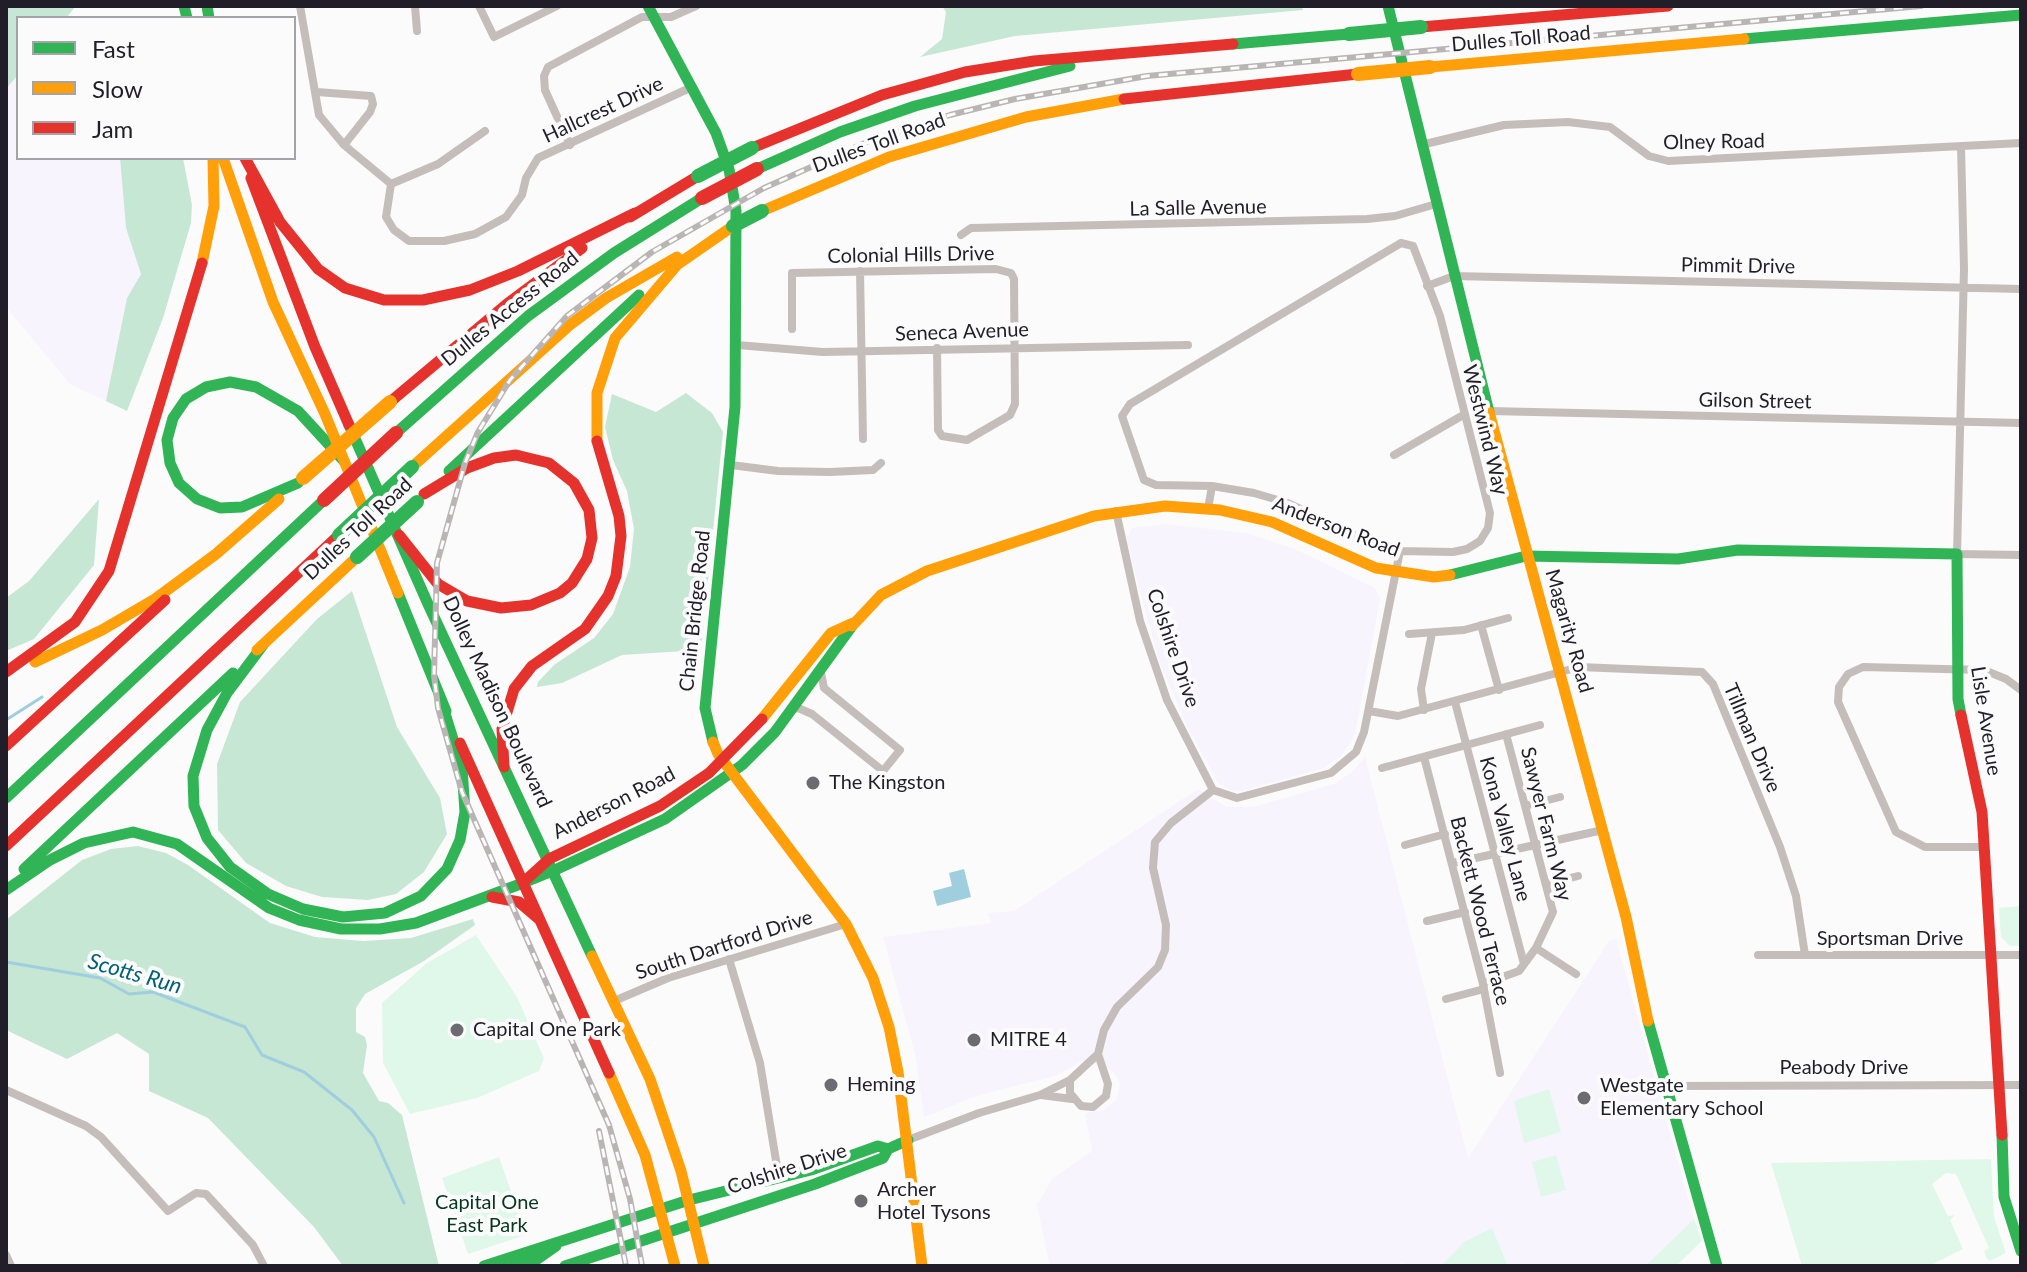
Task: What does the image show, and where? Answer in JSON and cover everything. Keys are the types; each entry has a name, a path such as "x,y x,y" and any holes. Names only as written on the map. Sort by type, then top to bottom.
{"main road":[{"name":"Magarity Road","path":"1388,6 1526,556 1561,672 1666,1086 1717,1266"},
{"name":"Dulles Toll Road","path":"6,673 72,646 126,617 216,554 390,402 530,286 635,213 752,148 882,95 965,72 1034,61 1668,6"},
{"name":"Chain Bridge Road","path":"653,10 716,133 734,190 737,345 731,465 705,708 710,736 727,767 846,924 873,978 886,1016 908,1140 922,1266"},
{"name":"Dulles Toll Road","path":"6,888 627,305 705,243 762,211 889,157 1026,117 1131,96 2021,15"},
{"name":"Dulles Access Road","path":"6,798 396,433 528,316 614,253 702,198 757,169 840,132 952,95 1065,66 1157,51"},
{"path":"6,673 75,622 109,571 207,245 214,206 213,160"},
{"path":"224,160 273,302 344,461 442,704 627,1111 661,1210 675,1266"},
{"path":"246,160 280,222 318,269 345,288 384,300 423,300 470,290 518,271 635,213"},
{"name":"Dolley Madison Boulevard","path":"246,160 315,347 504,767 650,1079 689,1200 704,1266"},
{"path":"6,846 412,467 571,324 644,274 705,243"},
{"path":"504,767 502,729 514,689 532,666 585,629 608,596 616,576 620,526 597,447 597,393 615,338 637,308 677,265"},
{"path":"301,480 242,507 220,508 197,499 179,483 170,463 167,440 173,418 186,399 206,387 230,382 256,387 298,411 344,461"},
{"path":"399,535 438,584 467,601 501,608 531,605 560,593 572,583 587,559 592,538 589,510 574,483 549,463 516,455 494,458 467,468 420,498"},
{"name":"Anderson Road","path":"6,888 84,843 133,832 177,844 269,908 317,925 362,930 416,923 523,883 552,864 665,819 727,767 764,745 846,638 853,623 881,595 911,578 1116,511 1165,506 1208,509 1272,522 1357,561 1395,573 1434,577 1454,575 1526,556 1678,559 1738,550 1957,554"},
{"path":"6,746 216,554"},
{"name":"Lisle Avenue","path":"1957,554 1956,669 1963,735 1980,805 1984,847 2001,1085 2004,1197 2009,1222 2021,1251"},
{"name":"Anderson Road","path":"727,767 820,644 836,628 853,623"},
{"path":"263,645 232,685 207,730 193,776 194,806 207,838 230,867 268,894 303,909 343,917 385,913 421,896 447,869 460,840 465,812 462,768 442,704"},
{"path":"480,899 510,899 540,920"},
{"name":"Colshire Drive","path":"565,1266 828,1179 883,1158 888,1149 908,1140"},
{"name":"Colshire Drive","path":"563,1241 689,1200 779,1179 878,1146 888,1149"},
{"path":"484,1266 563,1241"},
{"path":"514,1266 541,1257 563,1241"}],"street":[{"path":"300,6 319,115 344,145 391,184 438,164 485,131"},
{"path":"415,6 417,31"},
{"path":"479,6 494,37 557,6"},
{"path":"570,145 545,90 544,76 548,67 653,10 671,17 696,6"},
{"name":"Hallcrest Drive","path":"391,184 386,217 394,230 409,241 444,241 491,227 506,217 522,195 526,178 538,158 692,87"},
{"path":"317,92 371,96 373,104 370,112 344,145"},
{"name":"Olney Road","path":"1421,145 1504,125 1568,122 1610,127 1649,156 1668,161 2021,143"},
{"name":"Lisle Avenue","path":"1957,554 1963,287 1961,146"},
{"name":"La Salle Avenue","path":"961,235 971,228 1367,219 1395,216 1436,204"},
{"name":"Westwind Way","path":"1401,243 1413,246 1440,316 1465,414 1490,513 1488,528 1480,541 1467,549 1425,554 1400,551 1366,540 1288,503 1212,486 1156,485 1144,480 1124,423 1124,410 1401,243"},
{"name":"Colonial Hills Drive","path":"792,329 792,273 1003,270 1014,279 1014,347"},
{"path":"860,271 863,439"},
{"path":"1427,286 1454,276"},
{"name":"Pimmit Drive","path":"1454,276 2021,289"},
{"name":"Seneca Avenue","path":"737,345 809,352 1188,345"},
{"path":"937,348 938,430 942,436 967,440 1014,411 1014,347"},
{"name":"Gilson Street","path":"1489,411 2021,423"},
{"path":"1394,455 1465,414"},
{"path":"731,465 778,471 830,472 873,470 881,463"},
{"path":"1208,509 1212,486"},
{"name":"Colshire Drive","path":"908,1140 989,1109 1040,1095 1070,1080 1098,1054 1109,1018 1158,967 1165,950 1166,925 1153,868 1155,842 1171,823 1213,790 1183,734 1152,660 1130,584 1116,511"},
{"path":"1213,790 1226,796 1246,798 1331,773 1356,752 1369,711 1400,551"},
{"name":"Anderson Road","path":"1957,554 2021,555"},
{"path":"1409,634 1432,633 1508,618"},
{"path":"1481,625 1499,690"},
{"path":"1424,710 1421,689 1432,633"},
{"name":"Tillman Drive","path":"1369,711 1389,716 1424,710 1579,667 1694,670 1708,677 1789,871 1805,955"},
{"path":"1984,847 1925,847 1896,832 1838,702 1842,680 1855,669 1956,669 1996,674 2021,690"},
{"path":"791,711 808,711 883,771 900,750 824,688 820,670"},
{"name":"Kona Valley Lane","path":"1455,702 1524,964"},
{"path":"1382,768 1540,725"},
{"name":"Sawyer Farm Way","path":"1446,999 1513,976 1536,948 1552,920 1547,884 1506,734"},
{"name":"Backett Wood Terrace","path":"1424,757 1484,987 1500,1073"},
{"path":"1525,806 1560,797"},
{"path":"1453,863 1603,830"},
{"path":"1405,845 1445,834"},
{"path":"1547,884 1578,876"},
{"path":"1427,921 1465,912"},
{"name":"South Dartford Drive","path":"614,1001 729,959 846,924"},
{"path":"1536,948 1576,974"},
{"name":"Sportsman Drive","path":"1758,955 2021,955"},
{"path":"729,959 760,1063 779,1179"},
{"path":"1098,1054 1104,1075"},
{"path":"1085,1068 1095,1069 1104,1075"},
{"name":"Colshire Drive","path":"1040,1095 1072,1099 1087,1107 1099,1104 1108,1090 1104,1075"},
{"path":"1070,1080 1072,1099"},
{"name":"Peabody Drive","path":"1666,1086 2021,1085"},
{"path":"6,1090 86,1126 101,1137 168,1211 196,1193 206,1194 253,1245 264,1266"},
{"path":"6,1255 11,1266"}],"shaded area":[{"path":"16,77 16,160 120,160 126,228 141,274 127,298 106,401 70,384 6,307 6,89"},
{"path":"1165,524 1246,533 1295,549 1375,588 1380,599 1355,734 1343,754 1324,768 1242,791 1230,790 1218,783 1187,726 1159,661 1126,540 1132,528"},
{"path":"1365,757 1468,1158 1609,941 1616,939 1694,1219 1645,1266 1403,1266 1402,1262 1396,1266 1050,1266 1037,1205 1052,1179 1092,1151 1085,1113 1104,1110 1117,1099 1120,1084 1116,1075 1103,1065 1080,1062 1055,1076 976,1096 924,1117 915,1054 883,937 991,923 988,913 1014,911 1198,789 1226,807 1253,807 1334,784 1351,773"}],"green space":[{"path":"6,6 76,6 68,16 16,16 16,77 6,89"},
{"path":"942,6 1302,6 1303,10 1015,36 920,57 942,39 946,12"},
{"path":"120,160 183,160 192,205 191,223 163,318 127,411 106,401 127,298 141,274 126,228"},
{"path":"686,393 712,413 723,432 701,650 622,655 562,683 537,687 554,665 594,638 613,614 630,567 634,529 627,491 613,460 605,427 612,394 656,412"},
{"path":"99,499 94,565 34,639 6,651 6,598 29,581"},
{"path":"352,591 397,727 440,798 447,834 424,872 396,894 368,900 322,897 286,886 246,863 218,830 217,764 240,702 317,619"},
{"path":"138,846 166,853 188,865 270,923 315,937 363,941 411,938 473,919 475,925 424,961 365,994 356,1008 356,1032 365,1037 367,1045 363,1073 379,1101 388,1103 402,1115 439,1266 343,1266 314,1227 208,1118 149,1091 149,1054 117,1033 67,1059 6,1030 6,920 82,860 111,849"},
{"path":"2021,906 2021,946 2010,946 2001,937 1999,908"},
{"name":"Capital One Park","path":"476,935 517,997 544,1058 539,1071 477,1098 410,1114 383,1063 382,1003 427,963"},
{"path":"1549,1089 1561,1132 1524,1143 1514,1101"},
{"path":"1556,1155 1566,1190 1541,1197 1532,1162"},
{"name":"Capital One East Park","path":"499,1157 526,1235 468,1254 442,1178"},
{"path":"1991,1159 1994,1217 2006,1253 1990,1261 1986,1257 1984,1251 1989,1248 1956,1174 1946,1173 1932,1184 1948,1216 1955,1215 1950,1220 1963,1249 1929,1266 1802,1266 1771,1163"},
{"path":"1694,1219 1702,1241 1676,1266 1645,1266"},
{"path":"1492,1228 1508,1266 1441,1266 1464,1242"}],"water":[{"path":"964,869 971,897 937,906 933,891 952,886 949,873"}],"waterway":[{"path":"6,720 42,697"},
{"name":"Scotts Run","path":"6,962 100,978 129,994 153,992 245,1027 262,1055 304,1072 352,1110 374,1137 404,1203"}],"railway":[{"path":"642,1266 630,1199 609,1125 462,792 438,708 434,675 437,563 465,463 478,432 510,380 567,316 652,252 764,188 867,142 950,115 1015,99 1147,76 1921,6"},
{"path":"599,1131 626,1266"}],"traffic: fast":[{"path":"184,6 186,16"},
{"path":"207,6 209,16"},
{"path":"648,6 716,133 729,169 736,211 735,407 705,708 713,742"},
{"path":"1388,6 1489,412"},
{"path":"1744,39 2021,15"},
{"path":"1349,34 1421,27"},
{"path":"1233,44 1349,34"},
{"path":"757,169 840,132 915,106 1070,66"},
{"path":"698,176 752,148"},
{"path":"396,433 528,316 614,253 702,198"},
{"path":"733,226 762,211"},
{"path":"449,471 639,295"},
{"path":"298,483 242,507 220,508 197,499 179,483 170,463 167,440 173,418 186,399 206,387 230,382 256,387 298,411 344,461"},
{"path":"349,425 428,604 592,956"},
{"path":"339,535 412,467"},
{"path":"6,798 324,500"},
{"path":"357,557 417,502"},
{"path":"1450,575 1526,556 1678,559 1738,550 1957,554 1958,699 1961,715"},
{"path":"398,593 446,711"},
{"path":"555,870 665,819 742,765 775,732 852,626"},
{"path":"263,645 227,693 207,730 193,776 194,806 207,838 230,867 268,894 303,909 343,917 385,913 421,896 447,869 460,840 465,812 462,768 442,704"},
{"path":"24,869 233,673"},
{"path":"6,890 50,860 84,843 133,832 177,844 269,908 299,920 341,929 380,929 416,923 523,883"},
{"path":"523,883 555,870"},
{"path":"1648,1021 1717,1266"},
{"path":"2002,1135 2004,1197 2021,1251"},
{"path":"565,1266 815,1184 883,1158 888,1149 908,1140"},
{"path":"484,1266 689,1200 811,1170 878,1146 888,1149"},
{"path":"514,1266 536,1260 556,1246"}],"traffic: slow":[{"path":"1430,67 1744,39"},
{"path":"1358,74 1430,67"},
{"path":"762,211 889,157 1026,117 1124,99"},
{"path":"202,263 214,206 213,160"},
{"path":"224,160 273,302 325,414 398,593"},
{"path":"671,269 733,226"},
{"path":"412,467 571,324 606,298 677,257"},
{"path":"597,441 597,393 615,338 677,265"},
{"path":"303,478 390,402"},
{"path":"1489,412 1626,917 1648,1021"},
{"path":"35,662 102,630 155,599 216,554 279,499"},
{"path":"852,626 881,595 927,571 1094,516 1165,506 1220,510 1272,522 1376,568 1434,577 1450,575"},
{"path":"257,650 357,557"},
{"path":"762,719 831,633 853,623"},
{"path":"713,742 718,754 846,924 873,978 889,1027 898,1072 922,1266"},
{"path":"592,956 650,1079 681,1171 704,1266"},
{"path":"609,1073 645,1155 675,1266"}],"traffic: jam":[{"path":"1421,27 1668,6"},
{"path":"752,148 882,95 965,72 1034,61 1233,44"},
{"path":"1124,99 1358,74"},
{"path":"246,160 280,222 318,269 345,288 384,300 423,300 470,290 518,271 635,213"},
{"path":"702,198 757,169"},
{"path":"630,217 698,176"},
{"path":"251,178 315,347 349,425"},
{"path":"390,402 507,304 582,248"},
{"path":"6,672 75,622 109,571 202,263"},
{"path":"324,500 396,433"},
{"path":"504,767 502,729 514,689 532,666 585,629 608,596 616,576 621,536 619,516 597,441"},
{"path":"399,535 438,584 467,601 501,608 531,605 560,593 572,583 587,559 592,538 589,510 574,483 549,463 516,455 494,458 467,468 424,494"},
{"path":"6,846 339,535"},
{"path":"6,746 165,600"},
{"path":"1961,715 1982,812 2002,1135"},
{"path":"527,879 549,859 660,806 709,773 762,719"},
{"path":"460,743 609,1073"},
{"path":"492,897 519,902 540,920"}],"place":[{"name":"The Kingston","path":"813,783"},
{"name":"Capital One Park","path":"457,1030"},
{"name":"MITRE 4","path":"974,1040"},
{"name":"Heming","path":"831,1085"},
{"name":"Westgate Elementary School","path":"1584,1098"},
{"name":"Archer Hotel Tysons","path":"861,1201"}]}
